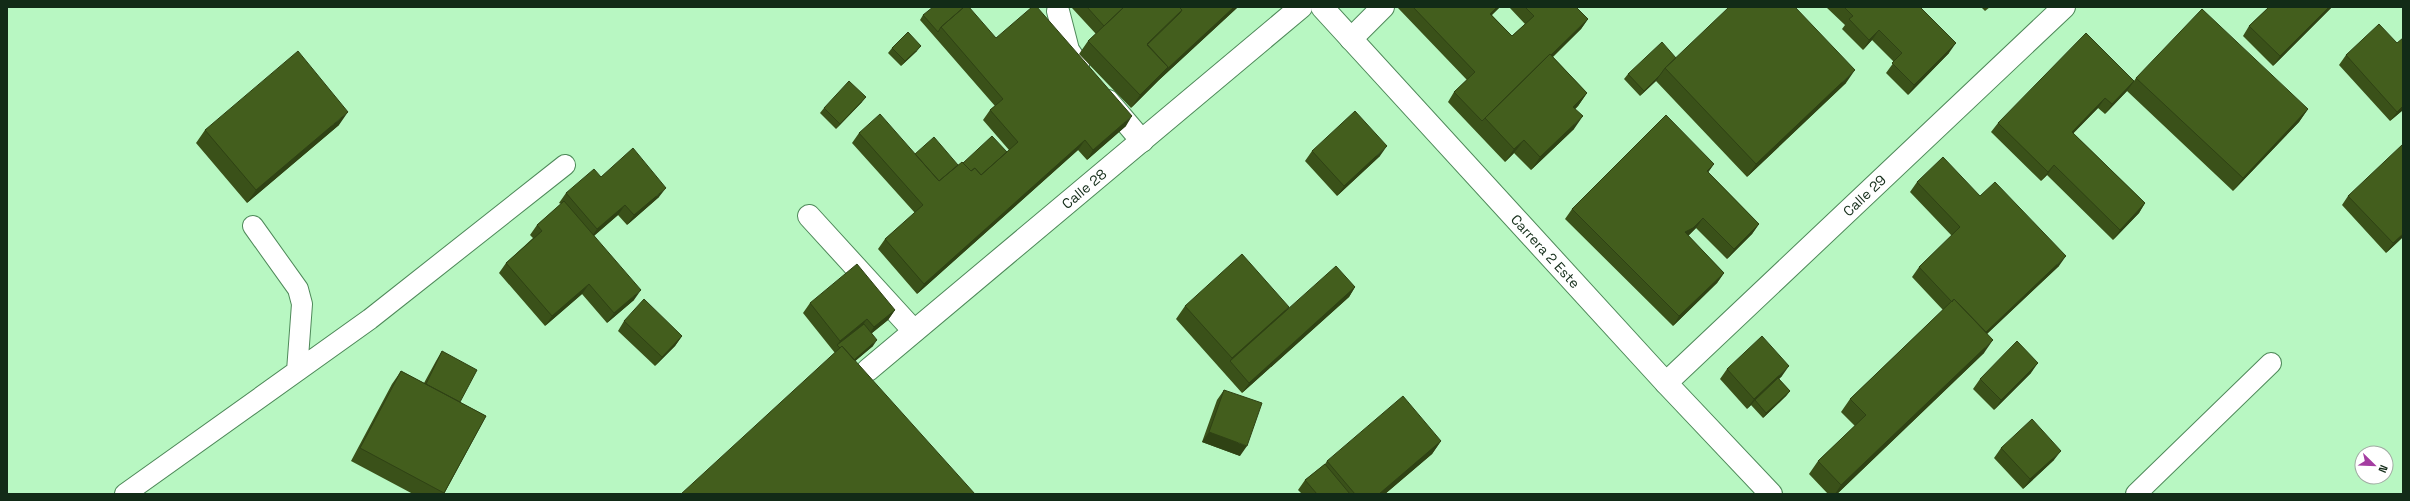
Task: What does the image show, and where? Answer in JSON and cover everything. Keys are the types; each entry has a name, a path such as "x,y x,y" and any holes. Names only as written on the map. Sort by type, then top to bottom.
{"street":[{"name":"Calle 28","path":"868,370 1301,7"},
{"name":"Carrera 2 Este","path":"1322,7 1666,384 1771,494"},
{"path":"1351,39 1383,7"},
{"name":"Calle 29","path":"1666,384 2064,7"},
{"path":"1058,11 1070,56 1142,141"},
{"path":"809,216 914,331"}],"lane":[{"path":"125,494 376,314 565,165"},
{"path":"253,226 298,289 302,304 297,371"},
{"path":"2136,494 2271,363"}],"building":[{"path":"933,7 963,8 941,27 938,32 923,15"},
{"path":"964,7 969,7 996,38 1032,7 1037,7 1132,116 1093,150 1085,140 924,284 885,239 923,205 859,133 880,114 939,181 962,162 971,171 975,168 981,175 1018,142 990,110 1003,99 941,27"},
{"path":"1087,7 1124,7 1104,26"},
{"path":"1124,7 1179,7 1182,10 1147,44 1168,67 1140,95 1088,41"},
{"path":"1179,7 1234,7 1166,70 1168,67 1147,45 1180,13 1182,10"},
{"path":"1413,7 1497,7 1490,14 1512,36 1534,16 1525,7 1576,7 1588,19 1482,121 1454,92 1475,72"},
{"path":"1729,7 1795,7 1855,70 1756,164 1665,68"},
{"path":"1844,7 1920,7 1956,43 1914,85 1892,63 1902,53 1879,30 1869,40 1849,19 1853,16"},
{"path":"2269,7 2329,7 2280,56 2249,26"},
{"path":"2202,9 2308,109 2243,178 2136,78"},
{"path":"2379,24 2397,43 2403,38 2403,106 2397,112 2346,55"},
{"path":"908,32 921,46 905,61 892,48"},
{"path":"2086,33 2134,81 2112,104 2105,98 2072,132 2145,203 2120,230 2054,165 2048,172 1998,123"},
{"path":"1662,42 1676,58 1644,91 1628,74"},
{"path":"298,51 348,112 256,190 205,130"},
{"path":"1550,54 1587,93 1573,107 1583,116 1540,157 1524,140 1514,149 1485,118"},
{"path":"849,81 866,97 840,124 824,108"},
{"path":"1355,111 1387,146 1344,186 1312,151"},
{"path":"1666,115 1714,164 1707,171 1759,224 1734,249 1703,218 1693,228 1685,232 1724,273 1679,316 1572,209"},
{"path":"992,136 1007,152 981,175 975,168 971,171 963,163"},
{"path":"934,137 958,165 939,181 915,154"},
{"path":"2403,144 2403,234 2393,243 2348,196"},
{"path":"633,148 666,188 634,215 625,205 597,229 566,193 594,169 601,177"},
{"path":"1943,157 1980,196 1995,182 2066,256 1986,332 1954,299 1952,302 1919,267 1960,227 1917,182"},
{"path":"564,201 641,290 614,313 589,284 552,316 506,263 542,231 537,225"},
{"path":"1242,254 1289,307 1232,358 1185,306"},
{"path":"857,264 895,310 874,327 867,319 840,341 810,303"},
{"path":"1336,266 1355,287 1249,383 1230,361"},
{"path":"644,299 682,336 662,357 624,321"},
{"path":"1954,299 1993,340 1841,485 1818,461 1866,415 1850,399"},
{"path":"864,324 877,340 854,360 842,346 840,348 837,345"},
{"path":"1762,336 1789,366 1754,399 1727,369"},
{"path":"2017,341 2038,363 2001,400 1980,379"},
{"path":"842,346 975,494 681,494"},
{"path":"442,351 477,370 460,402 426,384"},
{"path":"401,371 486,416 444,493 360,448"},
{"path":"1778,378 1790,391 1766,413 1755,400"},
{"path":"1224,390 1262,403 1247,446 1209,432"},
{"path":"1403,396 1441,441 1379,494 1355,494 1327,461"},
{"path":"2032,419 2061,451 2030,479 2001,448"},
{"path":"1325,464 1350,494 1317,494 1305,480"}]}
